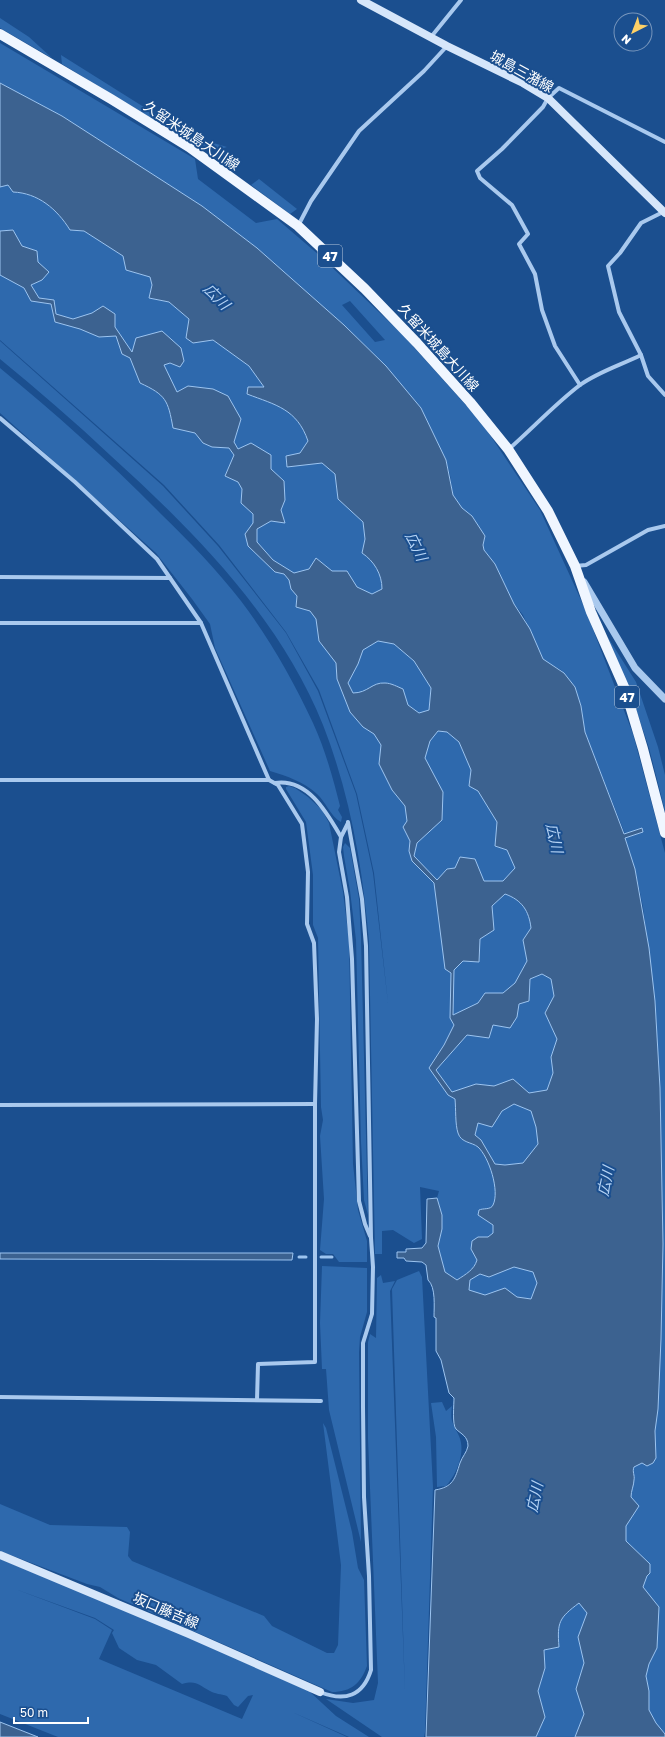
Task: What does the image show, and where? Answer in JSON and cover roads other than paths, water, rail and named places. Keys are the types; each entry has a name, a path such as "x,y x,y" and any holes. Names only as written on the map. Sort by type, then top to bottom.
{"main road":[{"name":"城島三潴線","path":"361,0 548,98 665,212"},
{"name":"久留米城島大川線","path":"0,34 111,99 188,147 298,226 365,289 418,343 470,402 508,449 548,511 575,566 591,612 625,689 643,749 665,833"},
{"name":"坂口藤吉線","path":"0,1555 189,1634 320,1692"}],"street":[{"path":"431,37 461,0"},
{"path":"298,226 311,201 359,131 424,71 447,46"},
{"path":"580,385 555,346 542,310 535,274 519,244 528,234 512,205 480,178 477,171 502,149 538,112 548,98 559,88 665,142"},
{"path":"665,212 641,223 620,253 608,266 619,312 641,354 648,376 665,395"},
{"path":"508,449 580,385 602,372 615,368 641,354"},
{"path":"0,418 75,482 157,559 201,623 269,780"},
{"path":"665,526 648,530 586,565 575,566 635,668 665,699"},
{"path":"0,578 170,578"},
{"path":"0,623 201,623"},
{"path":"0,780 269,780 278,785 302,824 308,872 307,924 314,943 317,1019 315,1104 315,1362 258,1364 257,1400"},
{"path":"275,783 286,782 303,789 315,799 328,815 341,837"},
{"path":"320,1692 332,1697 343,1697 359,1692 367,1682 371,1670 369,1576 364,1497 362,1407 363,1343 372,1314 373,1267 371,1238 366,946 362,899 348,822 341,837 339,852 347,898 352,959 359,1201 365,1224 371,1238"},
{"path":"0,1105 315,1104"},
{"path":"0,1397 321,1401"}],"water":[{"name":"広川","path":"0,83 62,116 202,206 257,248 344,325 386,366 421,408 446,460 453,495 462,508 472,516 485,536 483,545 484,550 495,564 514,604 530,629 543,659 564,673 575,687 581,706 585,732 624,834 642,828 643,832 625,838 635,869 649,948 655,1001 660,1088 663,1244 661,1339 658,1409 655,1431 656,1458 653,1463 647,1466 642,1463 634,1467 634,1482 631,1497 639,1506 626,1526 626,1541 650,1564 650,1573 647,1576 643,1587 659,1607 657,1648 649,1664 646,1676 649,1691 649,1710 656,1723 665,1734 665,1737 575,1737 584,1714 576,1689 584,1663 578,1637 587,1613 579,1603 563,1617 561,1621 558,1632 559,1647 544,1650 545,1668 538,1691 545,1717 536,1737 426,1737 435,1490 446,1487 455,1478 467,1450 468,1443 466,1438 455,1427 454,1398 449,1393 441,1360 436,1351 436,1318 434,1317 433,1292 431,1283 428,1280 426,1265 422,1262 406,1261 404,1258 397,1258 397,1252 406,1252 406,1249 422,1248 426,1243 427,1199 437,1198 442,1215 442,1229 438,1246 445,1272 457,1280 472,1269 476,1263 477,1260 471,1249 472,1241 478,1237 488,1237 493,1233 493,1225 478,1215 479,1210 492,1207 495,1199 494,1183 486,1158 476,1145 467,1142 459,1136 456,1121 455,1099 448,1095 429,1068 444,1045 454,1025 450,1018 451,973 445,969 434,883 412,861 409,851 410,841 403,827 407,821 405,806 392,790 379,764 381,745 374,734 363,727 350,712 337,679 336,663 319,641 316,619 310,611 296,607 297,596 291,589 289,580 284,574 275,572 248,546 245,534 253,523 253,514 241,503 242,489 238,482 225,476 234,455 229,448 212,447 203,443 195,433 173,428 167,405 161,395 140,383 130,358 122,354 116,336 99,337 80,329 55,322 51,304 31,301 24,288 0,275 0,231 13,230 22,246 37,251 38,262 49,272 42,280 31,285 39,298 54,300 56,314 73,319 92,313 103,306 115,314 115,327 132,352 136,338 162,331 181,348 184,361 180,367 170,363 164,365 177,392 188,386 213,389 228,396 241,419 234,442 238,449 251,443 271,455 271,469 284,481 285,500 281,510 285,523 271,521 257,529 257,542 273,560 294,573 309,569 316,558 332,571 347,571 357,587 372,594 382,589 381,578 374,564 362,553 365,539 363,522 338,499 335,474 322,463 287,467 286,456 300,453 308,441 303,430 292,415 276,405 247,394 248,387 264,387 249,366 213,340 193,343 186,338 189,319 169,302 149,298 152,285 150,277 126,270 123,256 84,231 70,230 53,209 39,199 31,195 13,192 8,185 0,187","holes":["378,641 394,644 414,661 431,688 429,710 419,713 408,705 403,689 390,684 381,683 358,693 353,693 348,683 358,664 363,650","438,731 447,732 459,742 471,770 469,786 478,791 497,822 495,846 507,850 515,868 503,881 484,881 475,859 460,857 455,868 447,869 437,880 414,856 417,843 442,820 443,792 425,758 430,741","505,894 511,896 524,907 530,922 531,928 523,940 527,961 515,983 503,993 485,993 478,1003 453,1015 454,970 463,961 479,962 480,939 494,930 492,906","542,974 551,979 554,996 545,1013 557,1039 551,1057 553,1073 547,1090 529,1093 513,1079 494,1086 476,1084 452,1092 436,1070 467,1035 489,1038 493,1025 510,1028 517,1017 519,1004 529,1001 530,979","514,1104 531,1111 536,1127 538,1144 523,1163 505,1165 495,1164 481,1140 475,1135 478,1123 492,1127 502,1111","514,1267 533,1272 537,1283 531,1299 517,1297 505,1288 485,1295 469,1290 470,1280 480,1274 489,1277"]},
{"path":"0,1253 293,1253 292,1260 0,1259"},
{"path":"0,1722 38,1737 0,1737"}],"waterway":[{"path":"299,1257 306,1257"},
{"path":"321,1257 332,1257"}]}
